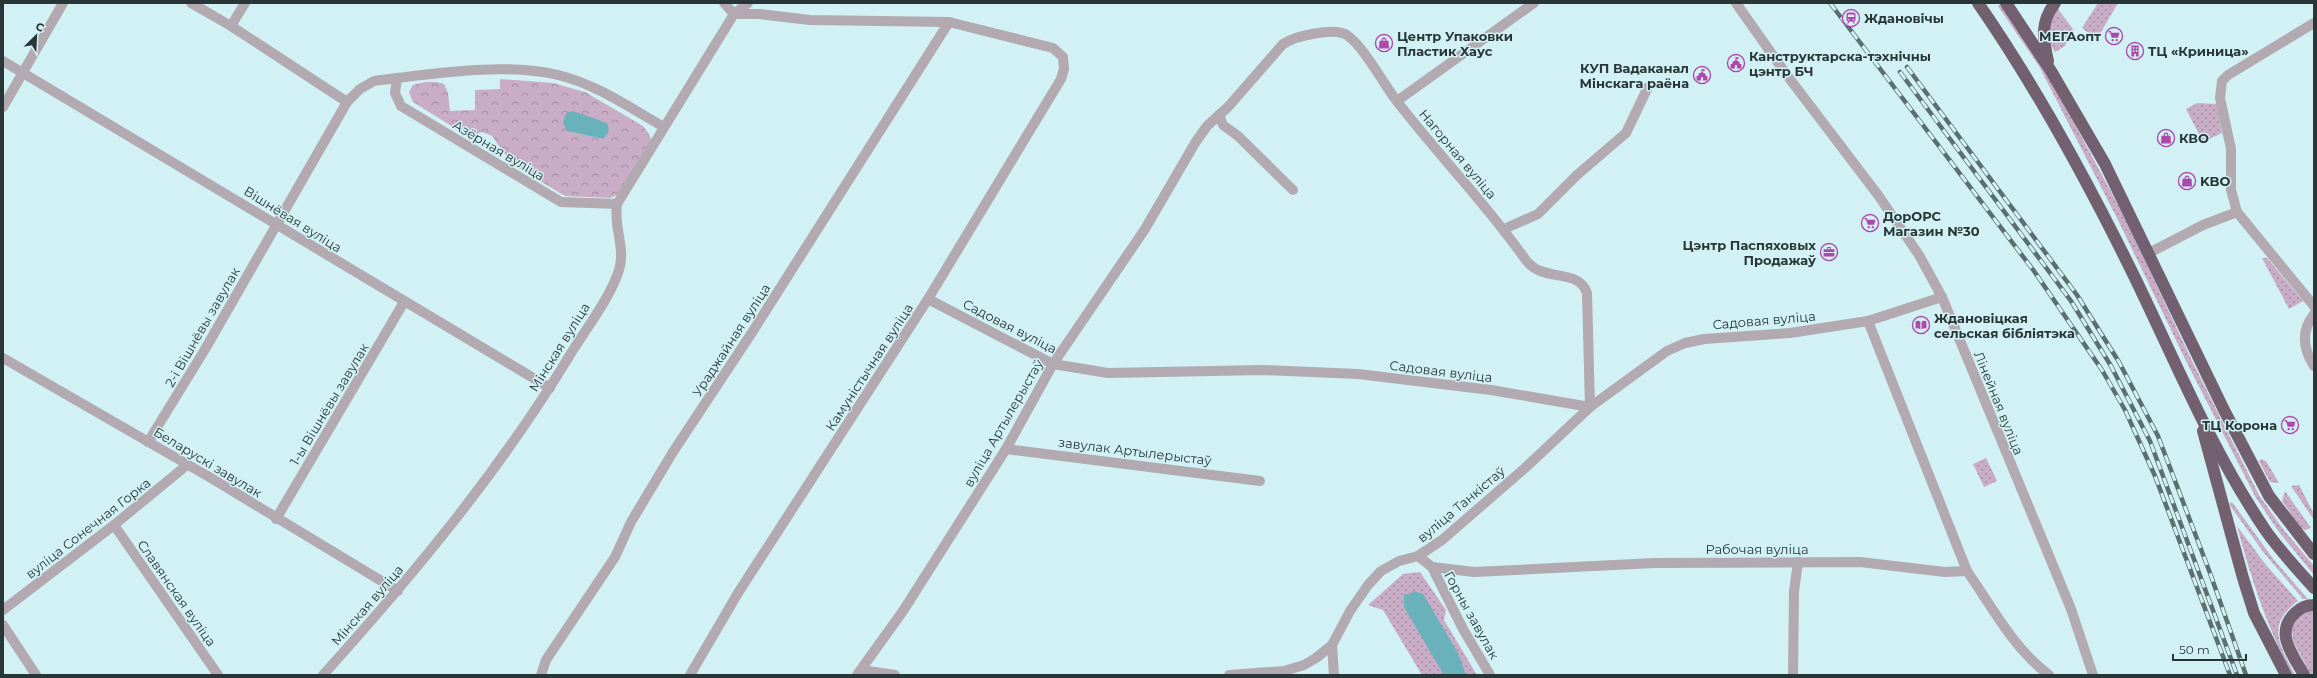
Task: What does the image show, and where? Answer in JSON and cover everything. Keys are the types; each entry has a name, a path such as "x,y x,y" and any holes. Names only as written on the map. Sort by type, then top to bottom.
{"highway":[{"path":"1978,3 2013,54 2060,132 2129,267 2196,407 2253,511 2277,545 2314,588"},
{"path":"2006,3 2051,72 2105,164 2224,410 2265,490 2283,516 2314,554"},
{"path":"2051,72 2042,39 2047,15 2055,3"},
{"path":"2196,407 2254,613 2286,675"},
{"path":"2304,675 2286,642 2284,634 2289,621 2298,610 2305,606 2314,605"}],"street":[{"path":"3,107 63,3"},
{"path":"191,3 231,26 347,102"},
{"path":"231,26 245,3"},
{"path":"724,3 734,14 758,14 810,20 949,22"},
{"path":"617,204 734,14 748,3"},
{"path":"1397,101 1534,3"},
{"name":"Лінейная вуліца","path":"1736,3 1786,74 1873,187 1919,255 1942,297 2071,609 2091,674"},
{"name":"Камуністычная вуліца","path":"690,675 738,594 928,299 1060,79 1064,69 1063,57 1053,48 949,22"},
{"name":"Ураджайная вуліца","path":"541,675 546,660 615,557 631,522 673,452 751,334 949,22"},
{"path":"2314,23 2228,75 2222,82 2220,98 2231,149 2230,179 2237,212 2314,306"},
{"name":"Нагорная вуліца","path":"1228,107 1283,44 1291,39 1337,31 1347,35 1359,48 1397,101 1504,229 1531,268 1547,274 1574,278 1584,284 1587,293 1590,407"},
{"name":"Вішнёвая вуліца","path":"3,61 23,71 404,302 550,388"},
{"path":"277,224 347,102 360,89 374,82 397,78 498,69 557,75 589,86 664,127"},
{"name":"Азёрная вуліца","path":"397,78 395,93 401,106 561,202 617,204"},
{"path":"1504,229 1538,214 1577,175 1626,133 1648,87"},
{"name":"вуліца Артылерыстаў","path":"859,672 902,611 1006,449 1053,364 1145,229 1195,143 1207,126 1228,107"},
{"path":"1219,115 1223,125 1238,136 1293,190"},
{"name":"Мінская вуліца","path":"323,675 398,591 478,491 550,388 616,279 622,257 615,214 617,204"},
{"path":"2149,253 2203,224 2237,212"},
{"name":"2-і Вішнёвы завулак","path":"148,442 204,352 277,224"},
{"name":"Садовая вуліца","path":"928,299 1053,364 1108,373 1263,370 1358,374 1491,390 1590,407 1667,351 1685,343 1704,339 1790,333 1868,321 1942,297"},
{"name":"1-ы Вішнёвы завулак","path":"276,519 404,302"},
{"path":"2314,314 2309,321 2304,340 2314,366"},
{"path":"1868,321 1967,571 2015,640 2038,667 2049,675"},
{"name":"Беларускі завулак","path":"3,358 188,465 398,591"},
{"name":"вуліца Танкістаў","path":"1229,675 1284,670 1304,665 1332,645 1350,611 1372,580 1381,571 1399,561 1418,556 1442,540 1525,468 1590,407"},
{"name":"завулак Артылерыстаў","path":"1006,449 1260,481"},
{"name":"вуліца Сонечная Горка","path":"3,610 114,526 188,465"},
{"name":"Славянская вуліца","path":"114,526 218,675"},
{"path":"1418,556 1432,567"},
{"name":"Рабочая вуліца","path":"1432,567 1474,572 1654,562 1860,562 1945,572 1967,571"},
{"path":"1793,675 1794,591 1798,562"},
{"name":"Горны завулак","path":"1432,567 1463,629 1490,675"},
{"path":"3,625 36,675"},
{"path":"1332,645 1334,675"},
{"path":"859,672 895,675"}],"green space":[{"path":"2002,3 2040,59 2126,220 2192,361 2259,495 2283,529 2314,566 2314,575 2279,532 2256,498 2186,361 2119,222 2039,66 1998,6"},
{"path":"2098,3 2118,3 2097,39 2082,28"},
{"path":"2057,8 2073,29 2065,46 2055,52 2049,35 2052,19"},
{"path":"500,79 553,83 585,92 643,126 652,141 617,195 610,198 565,196 512,164 492,136 482,132 469,137 413,102 409,92 413,85 421,83 432,82 444,84 448,93 450,111 475,110 475,90 500,89","holes":["567,131 607,135 603,139"]},
{"path":"2197,103 2217,104 2222,133 2203,142 2186,109"},
{"path":"2262,258 2267,258 2303,301 2289,309"},
{"path":"1986,458 1997,481 1984,487 1973,464"},
{"path":"2261,459 2266,461 2279,483 2270,482 2259,461"},
{"path":"2299,485 2314,514 2314,520 2291,486"},
{"path":"2285,491 2311,528 2305,530 2301,528 2282,501"},
{"path":"2232,502 2274,560 2308,599 2303,599 2264,553 2229,504"},
{"path":"2237,526 2266,565 2298,601 2288,610 2282,619 2278,636 2284,655 2295,675 2293,675 2283,656 2267,620 2254,584"},
{"path":"1420,572 1446,610 1444,620 1477,675 1422,675 1383,610 1368,605 1403,574"},
{"path":"2314,609 2314,675 2311,675 2294,643 2291,629 2300,614"}],"water":[{"path":"573,111 607,123 609,130 607,135 603,139 567,131 563,122 566,113"},
{"path":"1413,591 1423,594 1458,653 1466,675 1444,675 1404,607 1404,594 1410,595"}],"railway":[{"path":"1830,3 2034,271 2102,370 2125,410 2155,476 2230,675"},
{"path":"1907,67 2077,295 2119,362 2158,436 2210,573 2246,675"},
{"path":"1900,72 2071,301 2111,366 2150,441 2237,675"}],"place":[{"name":"Ждановічы","path":"1851,18"},
{"name":"МЕГАопт","path":"2114,36"},
{"name":"Центр Упаковки Пластик Хаус","path":"1384,43"},
{"name":"ТЦ «Криница»","path":"2135,51"},
{"name":"Канструктарска-тэхнічны цэнтр БЧ","path":"1736,63"},
{"name":"КУП Вадаканал Мінскага раёна","path":"1702,75"},
{"name":"КВО","path":"2166,138"},
{"name":"KBО","path":"2187,181"},
{"name":"ДорОРС Магазин №30","path":"1870,223"},
{"name":"Цэнтр Паспяховых Продажаў","path":"1829,252"},
{"name":"Ждановіцкая сельская бібліятэка","path":"1921,325"},
{"name":"ТЦ Корона","path":"2290,425"}]}
